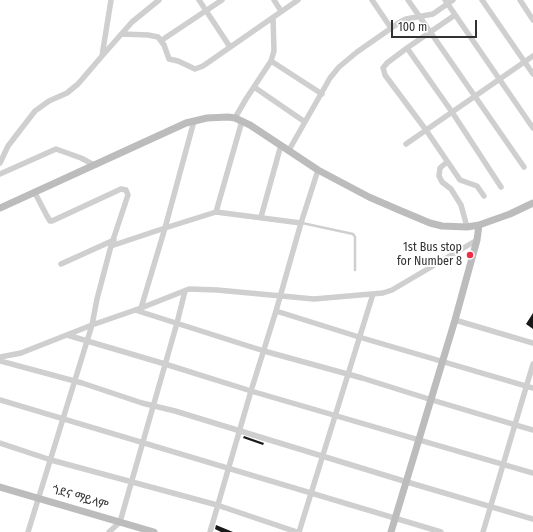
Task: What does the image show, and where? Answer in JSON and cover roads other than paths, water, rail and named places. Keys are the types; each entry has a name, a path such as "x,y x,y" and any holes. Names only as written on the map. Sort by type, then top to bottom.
{"street":[{"path":"102,56 111,0"},
{"path":"0,163 8,146 35,111 72,89 92,69 132,22 158,0"},
{"path":"199,0 230,47"},
{"path":"162,40 222,0"},
{"path":"274,0 281,12"},
{"path":"122,34 153,35 158,37 162,40 168,58 195,69 203,66 298,0"},
{"path":"372,0 391,28"},
{"path":"408,0 524,168"},
{"path":"289,150 330,78 339,66 391,28 406,19 433,14 446,2 453,0"},
{"path":"482,0 533,74"},
{"path":"520,0 533,20"},
{"path":"446,2 533,128"},
{"path":"455,15 430,31 383,68 385,75 426,130 460,180 477,186 484,196"},
{"path":"216,212 238,120 254,87 271,61 274,51 273,18"},
{"path":"407,48 452,112 500,187"},
{"path":"406,144 533,56"},
{"path":"271,61 322,94"},
{"path":"254,87 306,122"},
{"path":"0,208 186,123 221,117 238,120 281,145 318,170 369,197 423,220 442,226 467,227 479,225 510,214 533,203"},
{"path":"140,308 165,228 194,121"},
{"path":"261,217 281,145"},
{"path":"0,174 56,149 81,158 94,165"},
{"path":"447,162 440,168 439,176 440,179 451,189 461,205 467,227"},
{"path":"210,532 318,170"},
{"path":"28,532 92,325 97,299 111,246 128,195 126,190 121,189 50,221 35,193"},
{"path":"111,246 216,212 301,223"},
{"path":"391,532 455,320 477,240 479,225"},
{"path":"61,264 114,240"},
{"path":"0,357 21,353 92,325 193,289 303,299 325,299 383,293 392,290 477,240"},
{"path":"109,532 120,522 185,291"},
{"path":"0,443 51,460 217,505 298,532 312,494 373,294"},
{"path":"134,310 264,351 348,374 533,430"},
{"path":"276,311 533,388"},
{"path":"455,320 533,343"},
{"path":"66,335 165,364 251,392 533,473"},
{"path":"0,361 240,430 407,482 533,519"},
{"path":"483,532 533,364"},
{"path":"0,400 441,532"},
{"name":"ጎደና ማይላም","path":"0,487 154,532"}],"lane":[{"path":"301,223 353,234 355,237 355,270"}],"place":[{"name":"1st Bus stop for Number 8","path":"470,255"}]}
